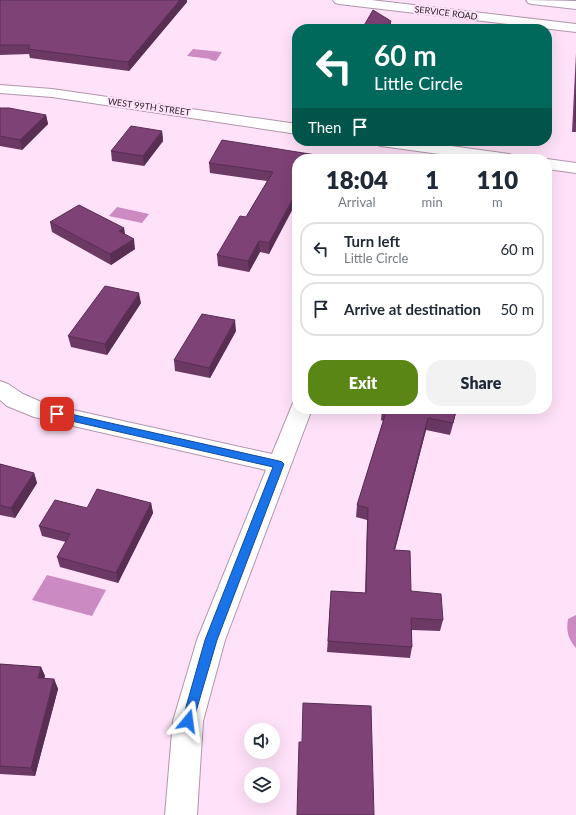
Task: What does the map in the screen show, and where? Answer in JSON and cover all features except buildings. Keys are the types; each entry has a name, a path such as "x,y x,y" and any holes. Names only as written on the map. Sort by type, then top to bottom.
{"street":[{"name":"SERVICE ROAD","path":"339,0 453,20 514,24"},
{"path":"453,20 461,0"},
{"path":"532,0 576,5"},
{"name":"SERVICE ROAD","path":"552,26 576,28"},
{"name":"WEST 99TH STREET","path":"0,90 52,93 292,128"},
{"path":"403,148 460,154"},
{"path":"552,165 576,168"},
{"path":"0,389 15,400 42,411 279,464"},
{"path":"181,815 188,721 211,640 299,414"}],"shaded area":[{"path":"193,49 222,52 216,61 187,56"},
{"path":"117,207 149,214 142,223 109,216"},
{"path":"47,575 106,590 92,616 32,600"},
{"path":"576,615 576,648 569,638 567,627 568,619"}],"route":[{"path":"57,414 279,464 211,640 188,721"}]}
